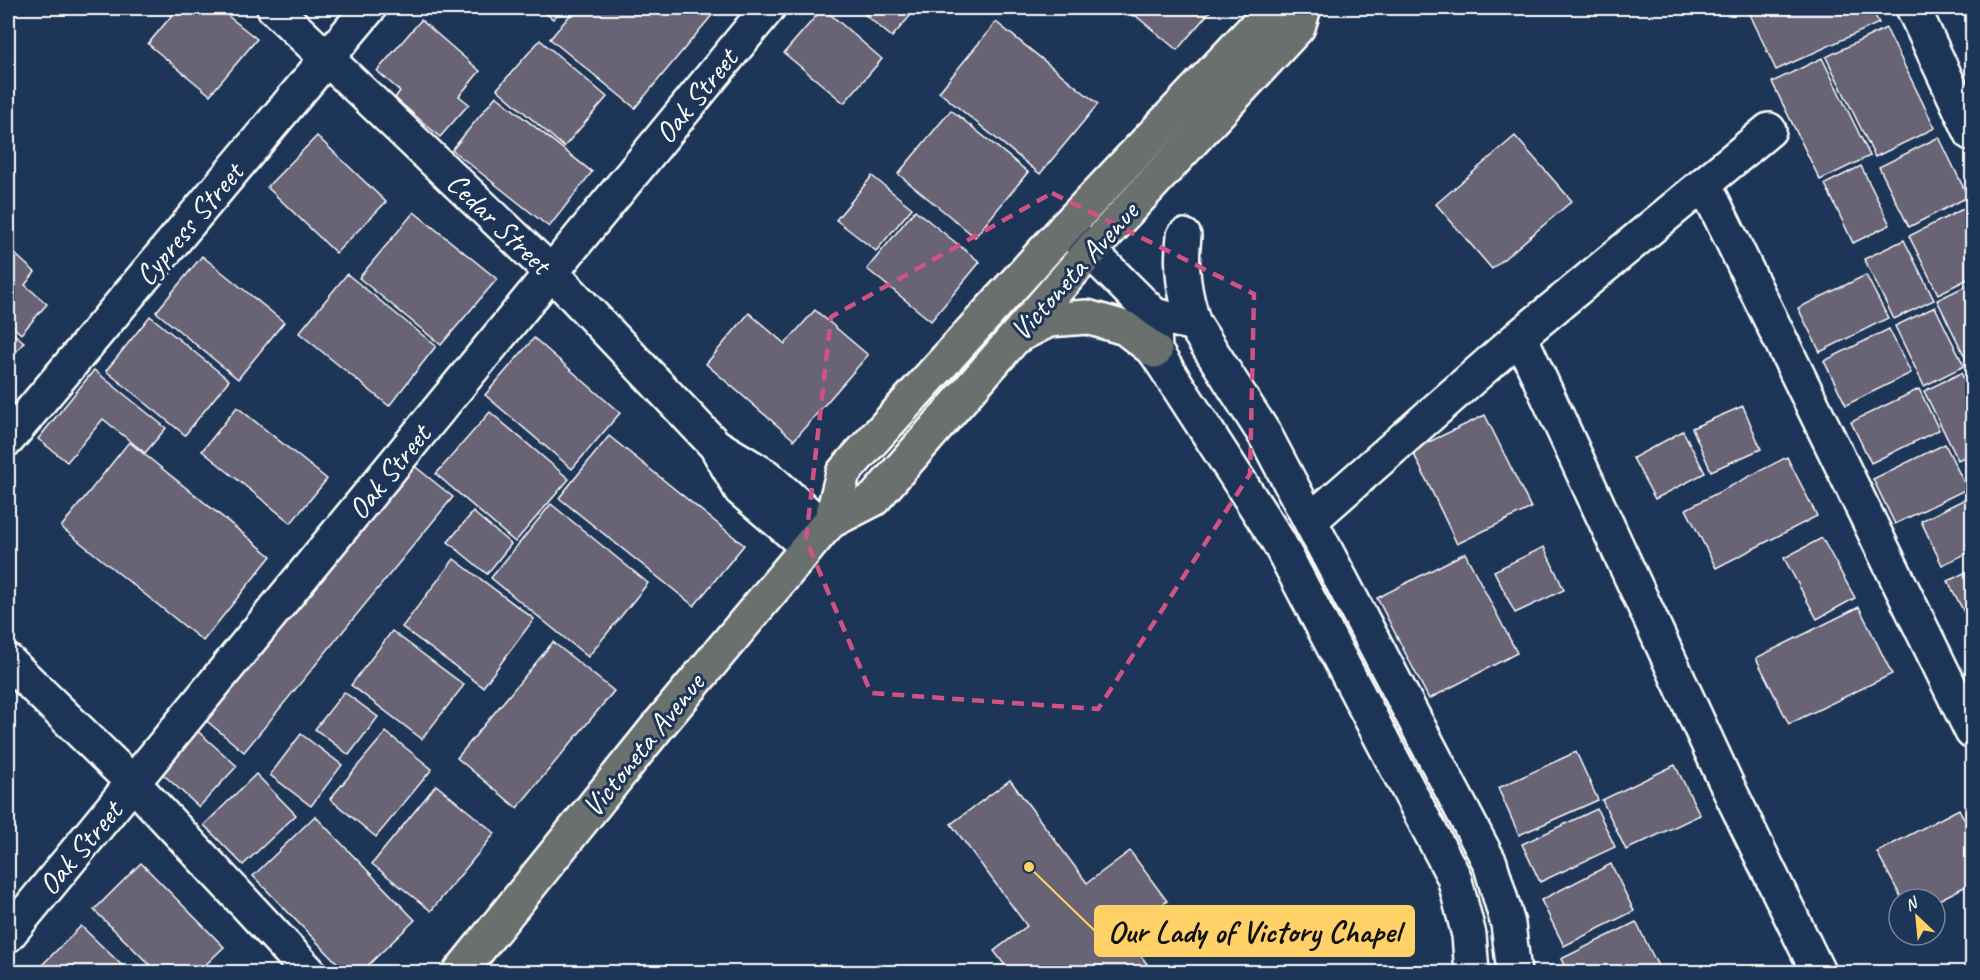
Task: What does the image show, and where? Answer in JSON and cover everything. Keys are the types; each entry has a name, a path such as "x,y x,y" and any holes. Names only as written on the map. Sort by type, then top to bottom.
{"main road":[{"name":"Victoneta Avenue","path":"821,532 843,472 1066,227 1273,8"},
{"name":"Victoneta Avenue","path":"460,972 658,726 821,532 874,499 1091,250 1298,27 1304,8"},
{"path":"1014,337 1049,320 1087,317 1125,328 1155,351"}],"street":[{"name":"Cedar Street","path":"274,8 552,273 716,446 766,476 821,532"},
{"name":"Cypress Street","path":"8,439 369,8"},
{"name":"Oak Street","path":"8,935 768,8"},
{"path":"1913,8 1972,134"},
{"path":"1311,520 1520,336 1706,185 1769,130"},
{"path":"1706,185 1972,732"},
{"path":"1066,227 1154,315 1194,324"},
{"path":"1184,236 1181,261 1183,290 1194,324 1265,435 1440,764 1490,863 1508,924 1514,972"},
{"path":"1154,315 1155,351 1278,541 1454,877 1469,934 1472,972"},
{"path":"1520,336 1727,785 1818,972"},
{"path":"8,661 134,784 309,972"},
{"path":"1405,781 1440,764"}],"highlighted area":[{"path":"1052,193 1254,294 1250,474 1098,709 871,693 806,540 831,317"}],"building":[{"path":"178,8 218,8 257,39 210,95 148,44"},
{"path":"539,8 563,8 553,19"},
{"path":"576,8 718,8 635,108 550,39"},
{"path":"823,8 882,59 844,103 784,53"},
{"path":"857,8 917,8 892,37"},
{"path":"1123,8 1140,8 1133,16"},
{"path":"1143,8 1213,8 1177,50 1136,16"},
{"path":"1747,8 1871,8 1879,23 1776,70"},
{"path":"421,20 480,71 459,96 469,104 440,137 395,98 400,91 377,71"},
{"path":"996,22 1098,104 1040,174 939,92"},
{"path":"1886,28 1935,128 1875,157 1826,57"},
{"path":"540,40 607,97 564,147 497,89"},
{"path":"1822,58 1870,156 1820,180 1772,82"},
{"path":"496,96 592,172 549,227 452,150"},
{"path":"951,110 1028,172 975,237 898,174"},
{"path":"317,136 386,202 336,253 267,187"},
{"path":"1515,136 1572,201 1492,269 1436,204"},
{"path":"1939,137 1968,197 1909,227 1879,167"},
{"path":"1861,166 1890,225 1853,243 1825,184"},
{"path":"872,176 912,208 876,251 836,220"},
{"path":"1971,205 1972,277 1938,294 1909,236"},
{"path":"915,210 980,262 931,321 867,269"},
{"path":"414,212 497,279 441,345 359,278"},
{"path":"1904,240 1934,300 1894,319 1864,259"},
{"path":"8,248 35,272 25,285 47,304 21,334 8,322"},
{"path":"202,256 284,322 238,379 156,312"},
{"path":"347,274 436,346 389,406 299,333"},
{"path":"1866,275 1888,318 1820,352 1798,308"},
{"path":"1972,283 1972,368 1971,369 1937,300"},
{"path":"1935,307 1964,366 1924,386 1895,326"},
{"path":"815,310 868,355 794,440 706,364 749,313 785,344"},
{"path":"150,316 229,380 185,435 106,371"},
{"path":"8,329 24,342 8,362"},
{"path":"1889,329 1911,373 1846,405 1824,361"},
{"path":"534,338 620,413 572,469 485,395"},
{"path":"94,370 166,428 145,453 103,419 67,462 38,439"},
{"path":"1961,373 1972,397 1972,453 1958,460 1924,391"},
{"path":"1919,389 1939,430 1871,463 1851,422"},
{"path":"1743,406 1761,449 1711,471 1692,428"},
{"path":"237,407 327,479 291,523 202,451"},
{"path":"490,412 569,479 515,542 436,474"},
{"path":"1485,415 1531,508 1457,544 1412,450"},
{"path":"1683,431 1705,473 1655,499 1633,458"},
{"path":"609,436 744,545 694,606 559,498"},
{"path":"129,442 271,556 203,641 61,527"},
{"path":"1945,444 1967,489 1895,524 1873,479"},
{"path":"1787,457 1817,516 1716,568 1686,509"},
{"path":"412,464 453,497 244,752 203,718"},
{"path":"1967,498 1972,509 1972,551 1942,565 1921,521"},
{"path":"551,504 648,583 588,657 491,578"},
{"path":"473,512 511,544 487,574 448,542"},
{"path":"1822,538 1855,598 1817,619 1784,558"},
{"path":"1544,547 1564,590 1515,613 1494,571"},
{"path":"1465,553 1517,653 1429,699 1377,598"},
{"path":"454,559 534,619 483,687 402,627"},
{"path":"1972,569 1972,620 1969,622 1948,581"},
{"path":"1859,607 1892,674 1789,724 1756,658"},
{"path":"392,631 464,685 422,739 351,685"},
{"path":"553,642 614,691 517,808 457,758"},
{"path":"344,692 378,717 349,755 315,729"},
{"path":"193,727 237,766 199,807 156,768"},
{"path":"386,732 432,769 376,837 330,799"},
{"path":"301,734 342,765 311,806 270,775"},
{"path":"1576,752 1598,800 1519,835 1498,788"},
{"path":"1675,765 1700,815 1626,850 1602,800"},
{"path":"256,774 296,815 243,865 204,825"},
{"path":"1010,780 1087,883 1130,851 1167,901 1124,933 1153,972 1010,972 994,951 1027,926 951,824"},
{"path":"436,785 495,833 431,911 372,864"},
{"path":"1597,809 1615,847 1540,882 1522,844"},
{"path":"1959,809 1972,835 1972,883 1947,896 1947,887 1896,887 1877,852"},
{"path":"315,816 415,920 361,972 346,972 253,876"},
{"path":"141,863 224,947 198,972 157,972 94,910"},
{"path":"1611,864 1634,911 1564,946 1541,900"},
{"path":"1636,922 1661,972 1568,972 1561,959"},
{"path":"81,926 129,972 35,972"}],"place":[{"name":"Our Lady of Victory Chapel","path":"1029,867"}]}
